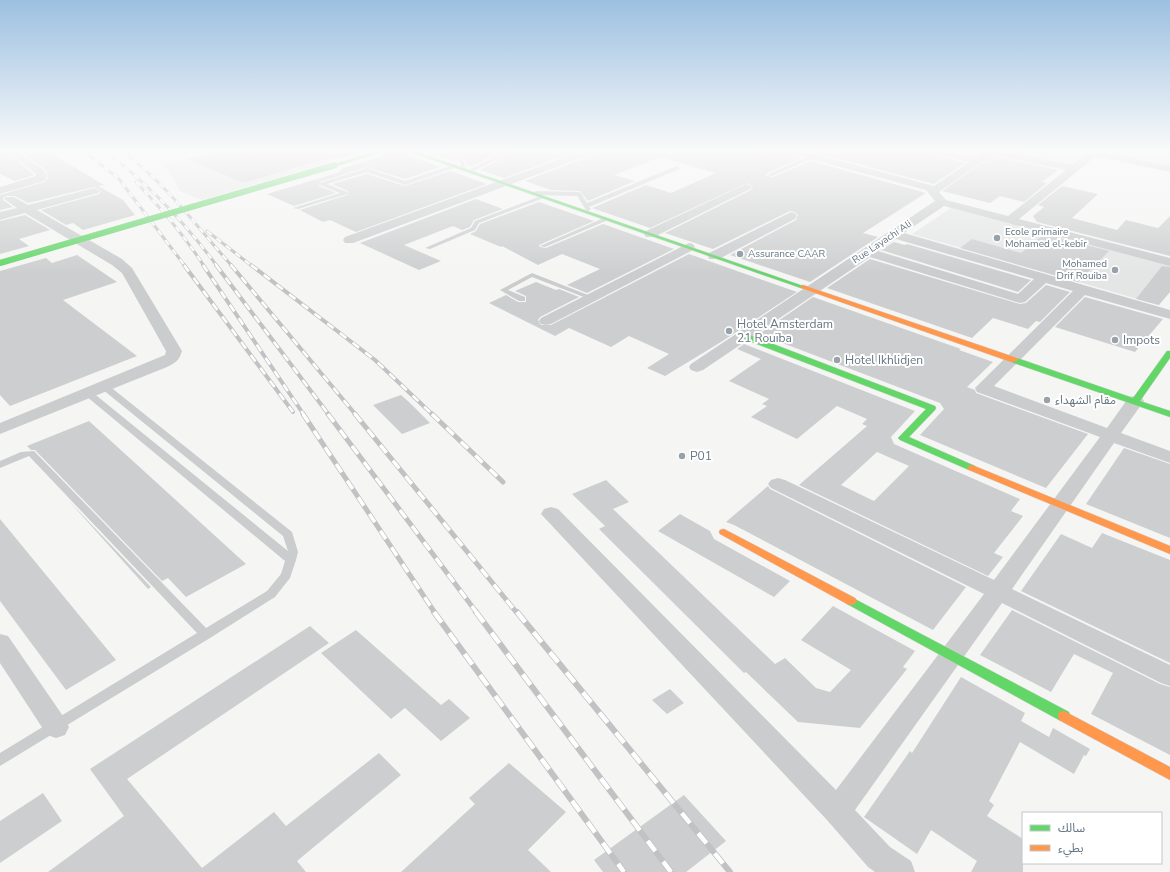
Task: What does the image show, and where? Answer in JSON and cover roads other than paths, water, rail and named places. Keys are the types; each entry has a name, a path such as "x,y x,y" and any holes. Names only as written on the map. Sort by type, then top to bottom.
{"main road":[{"path":"0,263 240,193"},
{"path":"533,193 588,210 606,219 1170,414"},
{"path":"744,336 932,408 903,438 1170,550"},
{"path":"1135,401 1165,370 1170,353"},
{"path":"724,532 1170,774"}],"street":[{"path":"0,216 88,193"},
{"path":"350,240 478,193"},
{"path":"650,234 734,193"},
{"path":"933,193 942,202 1170,262"},
{"path":"1010,220 1044,193"},
{"path":"0,430 162,364 172,358 174,351 127,271 117,262 26,209 5,195"},
{"name":"Rue Layachi Ali","path":"697,367 942,202"},
{"path":"714,256 791,216"},
{"path":"894,234 1170,315"},
{"path":"546,321 689,247"},
{"path":"868,252 1020,299 1043,278"},
{"path":"1083,289 983,388 1170,457"},
{"path":"837,811 998,592 1135,401"},
{"path":"778,484 1170,676"},
{"path":"551,514 837,811 879,857 900,872"},
{"path":"0,643 56,727"}],"lane":[{"path":"296,208 344,193"},
{"path":"548,193 579,194 588,210 625,193"},
{"path":"428,248 473,230 477,222 543,197"},
{"path":"543,246 606,219"},
{"path":"522,299 503,290 532,275 590,298"},
{"path":"0,760 271,594 286,575 291,560 293,552 288,534 105,387"},
{"path":"89,394 291,560"},
{"path":"0,465 24,454 31,453 206,635"}],"railway":[{"path":"129,193 185,266"},
{"path":"146,193 172,222 204,266"},
{"path":"154,193 179,219 217,266"},
{"path":"169,193 232,266"},
{"path":"207,231 252,266"},
{"path":"184,265 293,412"},
{"path":"203,265 304,415"},
{"path":"216,265 329,415"},
{"path":"231,265 356,415"},
{"path":"251,265 375,360 433,415"},
{"path":"303,414 435,613"},
{"path":"328,414 477,613"},
{"path":"355,414 517,613"},
{"path":"432,414 503,482"},
{"path":"434,612 624,872"},
{"path":"476,612 671,872"},
{"path":"517,612 730,872"}],"place":[{"name":"Ecole primaire Mohamed el-kebir","path":"997,238"},
{"name":"Assurance CAAR","path":"740,254"},
{"name":"Mohamed Drif Rouiba","path":"1115,270"},
{"name":"Hotel Amsterdam 21 Rouïba","path":"729,331"},
{"name":"Impots","path":"1115,340"},
{"name":"Hotel Ikhlidjen","path":"837,360"},
{"name":"مقام الشهداء","path":"1047,400"},
{"name":"P01","path":"682,456"}]}
